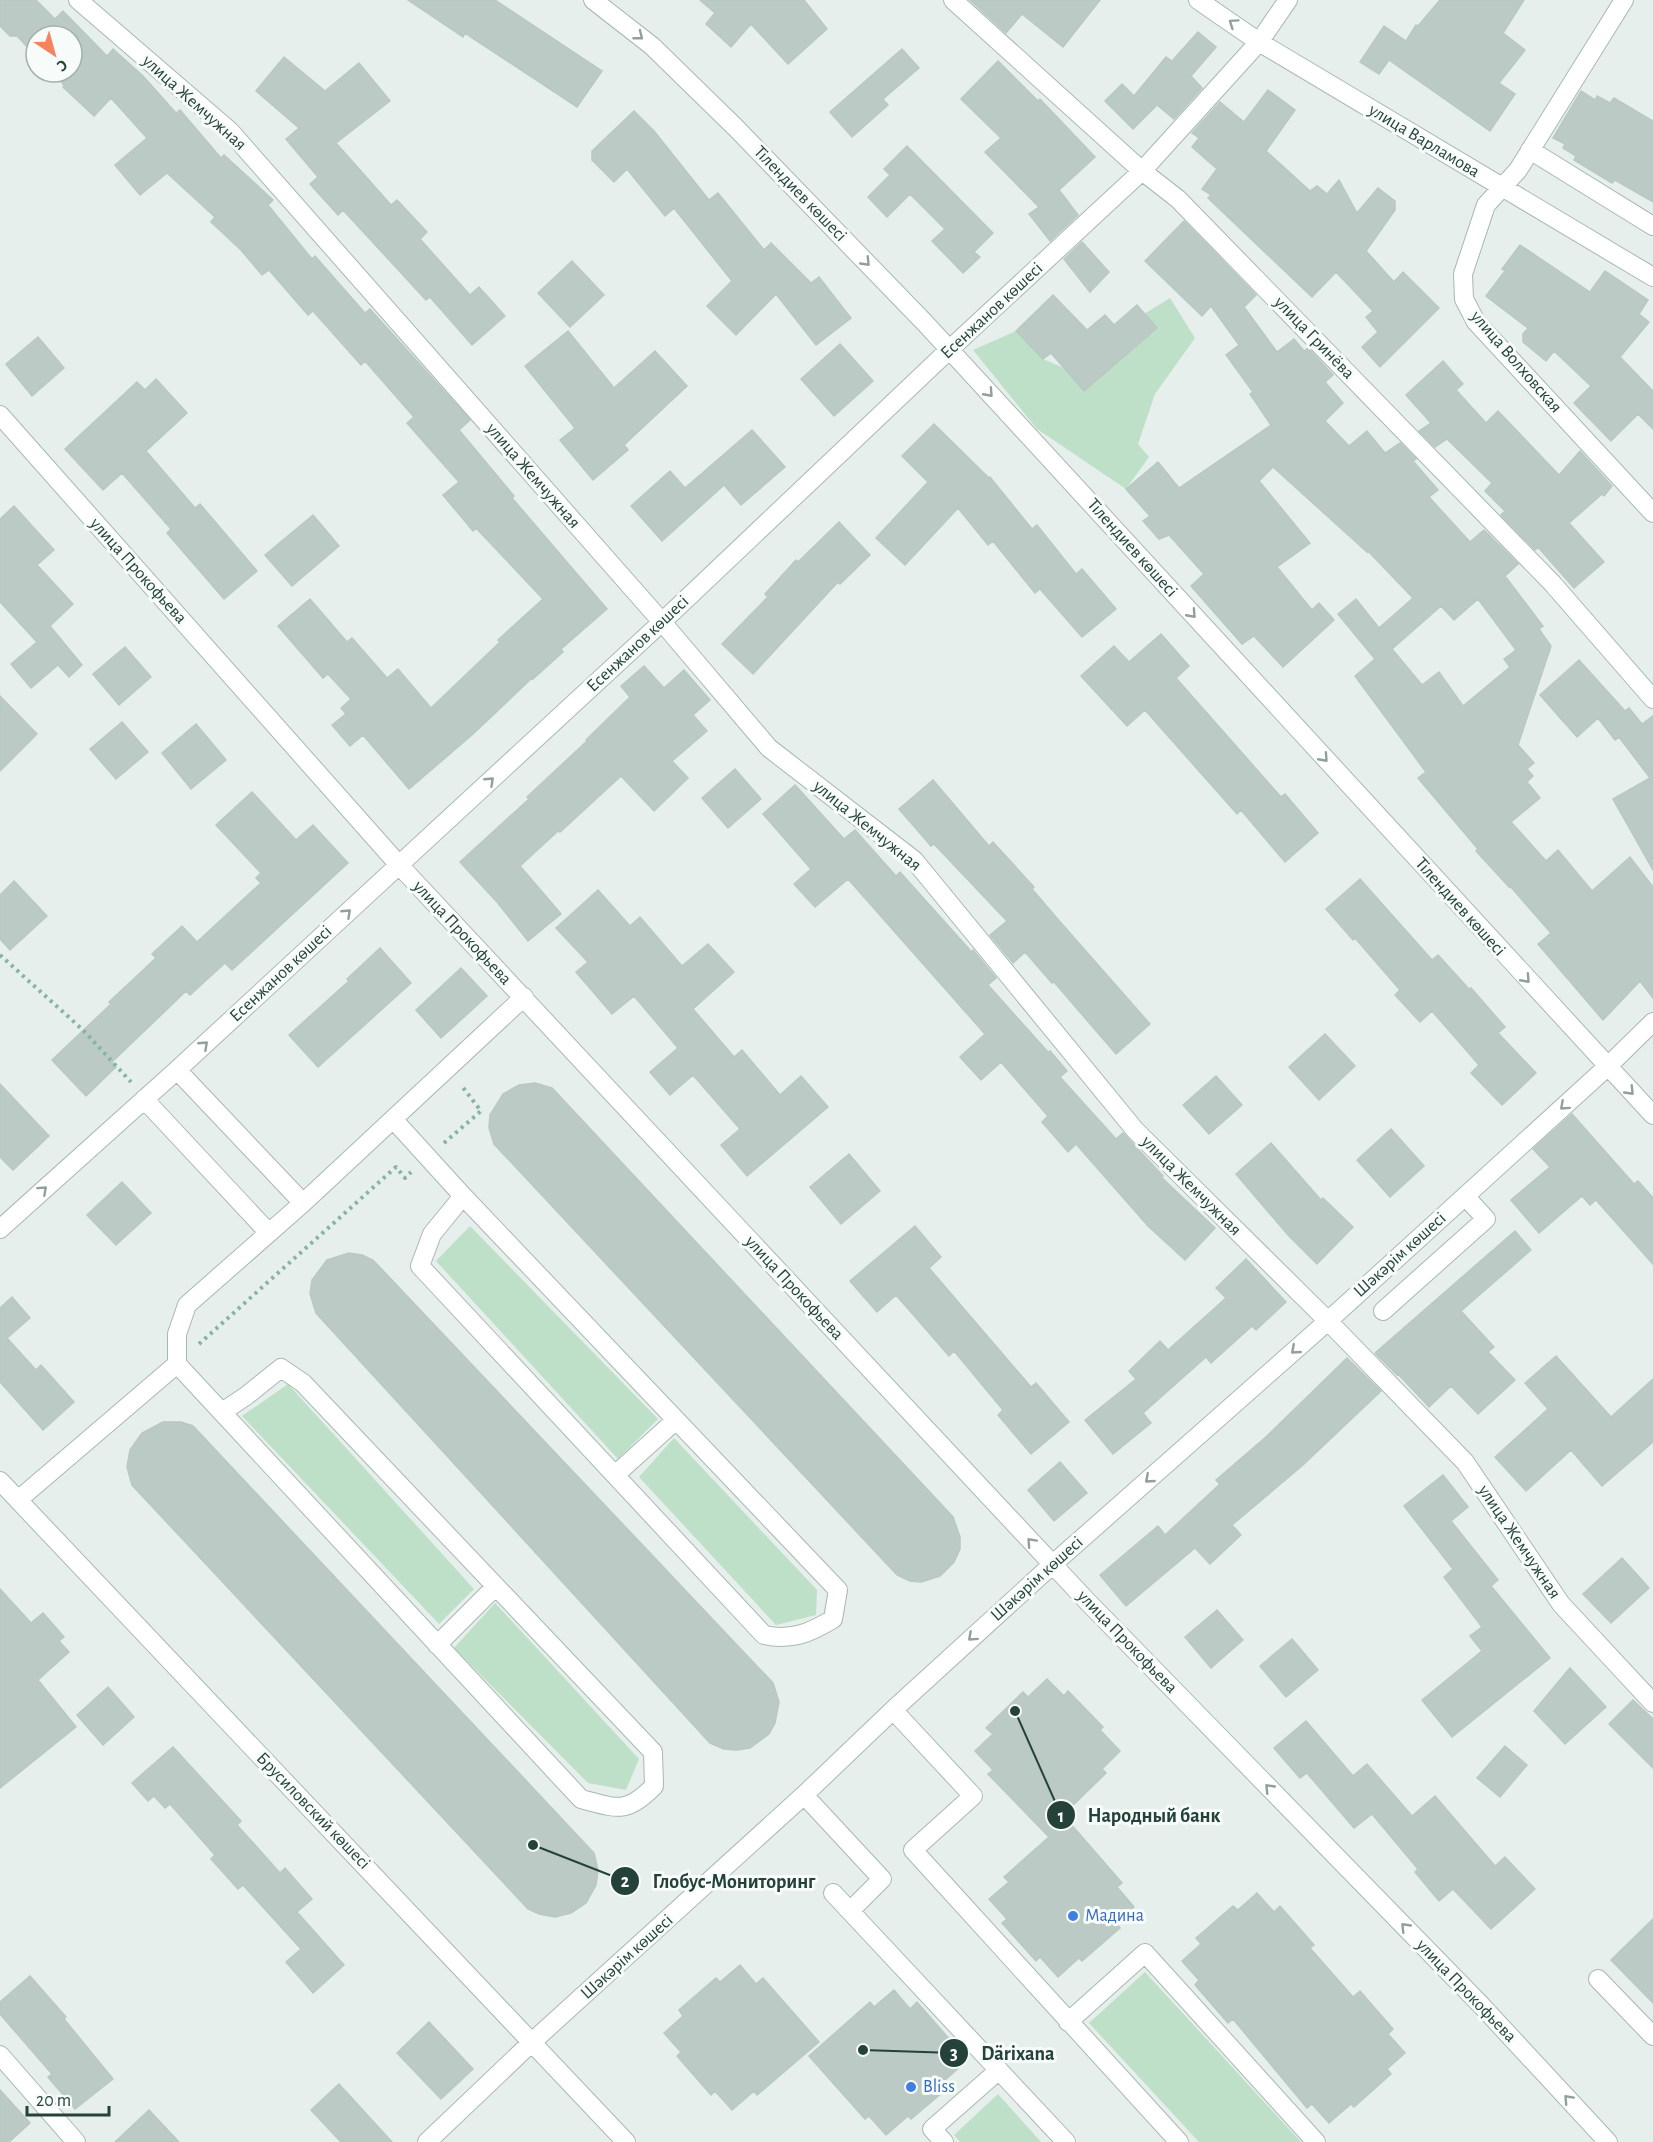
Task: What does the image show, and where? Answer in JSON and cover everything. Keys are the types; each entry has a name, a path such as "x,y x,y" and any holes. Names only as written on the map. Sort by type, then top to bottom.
{"street":[{"name":"улица Жемчужная","path":"78,0 230,131 662,622 769,748 914,860 1135,1130 1328,1321 1466,1462 1561,1604 1653,1703"},
{"name":"Тілендиев көшесі","path":"593,0 652,46 719,111 950,349 1653,1115"},
{"name":"улица Гринёва","path":"953,0 1142,171 1178,199 1544,575 1653,699"},
{"name":"Есенжанов көшесі","path":"0,1229 177,1070 662,622 1142,171 1259,42 1288,0"},
{"name":"улица Волховская","path":"1623,0 1518,170 1486,205 1463,274 1464,299 1476,322 1653,513"},
{"name":"улица Варламова","path":"1204,2 1259,42 1653,277"},
{"path":"1530,150 1653,226"},
{"name":"улица Прокофьева","path":"0,415 399,865 1053,1564 1481,2005 1608,2142"},
{"path":"222,1412 281,1368 303,1383 653,1752 654,1786 639,1801 616,1808 580,1799 177,1364 177,1334 188,1305 303,1203 524,998"},
{"name":"Шәкәрім көшесі","path":"427,2142 532,2042 804,1795 893,1710 1053,1564 1328,1321 1607,1067 1653,1022"},
{"path":"177,1070 303,1203"},
{"path":"144,1099 269,1233"},
{"path":"393,1119 463,1196 838,1590 833,1620 810,1632 780,1639 764,1635 420,1266 432,1234 463,1196"},
{"path":"1383,1311 1486,1219 1465,1196"},
{"path":"18,1500 177,1364"},
{"path":"615,1475 676,1420"},
{"name":"Брусиловский көшесі","path":"0,1481 626,2142"},
{"path":"437,1645 496,1586"},
{"path":"893,1710 973,1796 913,1850 1179,2142"},
{"path":"804,1795 882,1879 850,1911"},
{"path":"833,1893 1066,2142"},
{"path":"1068,2022 1145,1953 1316,2142"},
{"path":"1598,1979 1653,2036"},
{"path":"0,2055 76,2142"},
{"path":"944,2142 932,2129 999,2070"}],"path":[{"path":"0,955 83,1030 144,1099"},
{"path":"177,1364 396,1167 405,1178 481,1111 447,1068"}],"green space":[{"path":"1170,298 1195,338 1155,394 1138,444 1149,457 1126,489 1037,429 973,350 1016,331 1043,359 1064,368 1084,391 1157,328 1144,314"},
{"path":"470,1226 658,1419 618,1459 436,1261"},
{"path":"288,1384 474,1589 439,1624 242,1416"},
{"path":"674,1438 817,1590 816,1615 776,1625 639,1477"},
{"path":"495,1603 639,1759 626,1790 588,1783 454,1648"},
{"path":"1145,1972 1301,2142 1199,2142 1089,2023"},
{"path":"998,2094 1041,2142 960,2142 954,2135"}],"building":[{"path":"0,0 36,0 55,19 63,11 76,24 24,24 24,43 17,36 10,36 0,26"},
{"path":"408,0 495,0 602,71 577,107 465,33 463,37"},
{"path":"700,0 804,0 827,29 788,64 751,24 731,47 706,24 715,13"},
{"path":"970,0 1100,0 1063,47 1022,14 1006,33"},
{"path":"1440,0 1524,0 1503,33 1525,50 1499,83 1515,94 1490,131 1389,60 1379,74 1360,62 1384,26 1406,41 1416,25 1418,26"},
{"path":"84,32 107,56 113,49 143,76 176,113 180,110 221,158 224,155 273,200 268,205 312,259 315,256 365,313 370,309 470,420 459,430 514,496 512,498 607,609 561,649 563,652 473,734 409,789 363,735 350,746 332,725 346,714 341,708 351,699 328,674 323,678 278,626 310,599 347,642 352,638 387,678 398,669 431,708 500,642 498,640 543,599 476,528 473,531 443,495 459,482 407,423 414,417 365,361 361,365 313,311 308,315 269,270 262,275 241,250 211,222 215,217 167,173 140,195 115,165 147,138 111,98 94,116 63,87 64,85 84,84"},
{"path":"1198,32 1216,47 1191,76 1202,88 1174,119 1157,105 1133,129 1105,101 1122,84 1134,96 1166,57 1172,61"},
{"path":"902,49 919,68 883,99 888,105 852,137 830,112"},
{"path":"284,57 325,91 359,63 390,101 336,143 391,205 397,200 427,232 420,239 470,295 479,287 505,316 472,345 430,297 426,300 343,210 338,215 310,184 318,177 286,139 299,128 256,91"},
{"path":"998,61 1038,101 1040,99 1095,157 1059,190 1078,215 1050,241 1029,214 1039,207 985,152 1001,138 961,99"},
{"path":"1268,90 1295,110 1266,151 1310,191 1317,186 1327,194 1339,180 1357,213 1378,188 1395,201 1395,210 1366,251 1394,282 1403,272 1439,308 1380,367 1362,347 1378,332 1366,317 1373,311 1336,272 1312,297 1208,198 1211,195 1202,189 1217,169 1192,147 1199,138 1192,133 1220,102 1244,122"},
{"path":"1581,91 1595,100 1597,96 1610,103 1614,98 1653,121 1653,202 1615,180 1612,183 1574,160 1576,156 1563,148 1565,144 1553,138"},
{"path":"634,111 654,131 709,200 718,193 764,250 771,243 811,283 819,277 851,318 816,345 776,294 736,335 707,306 732,281 674,208 665,216 627,169 614,182 592,160 592,151"},
{"path":"907,146 993,233 974,252 980,257 963,273 932,241 945,229 910,194 887,217 868,197 890,175 884,169"},
{"path":"1184,221 1256,295 1244,307 1277,352 1294,339 1304,351 1308,348 1333,375 1325,382 1343,403 1325,421 1349,446 1367,431 1385,453 1400,443 1416,459 1413,461 1438,490 1429,497 1470,542 1484,530 1518,564 1505,576 1543,626 1539,629 1551,646 1518,745 1534,763 1527,769 1533,776 1527,782 1540,798 1511,822 1546,861 1558,850 1592,891 1630,857 1653,887 1653,998 1640,981 1603,1020 1538,944 1551,933 1476,851 1478,849 1418,778 1426,772 1355,676 1375,659 1338,614 1356,599 1379,628 1413,598 1368,551 1273,467 1259,481 1310,543 1277,567 1312,610 1319,603 1334,620 1283,667 1254,636 1242,644 1191,586 1204,574 1169,535 1159,539 1143,521 1150,516 1126,489 1158,462 1179,488 1271,425 1250,394 1253,392 1226,355 1239,345 1211,306 1202,316 1145,261","holes":["1478,599 1516,650 1504,659 1510,667 1463,706 1439,672 1422,685 1392,649 1441,606 1454,620"]},
{"path":"1082,242 1109,272 1090,292 1064,259"},
{"path":"1520,245 1590,292 1605,271 1648,300 1639,314 1649,322 1620,357 1653,391 1653,429 1638,414 1611,441 1574,403 1591,386 1554,351 1546,361 1523,342 1523,334 1528,328 1486,296 1505,271 1502,269"},
{"path":"572,261 604,295 570,327 538,293"},
{"path":"1053,295 1087,330 1105,315 1114,325 1137,305 1157,328 1084,391 1051,353 1043,359 1016,331"},
{"path":"568,331 614,388 655,351 687,386 624,445 628,450 593,480 560,440 575,428 525,366"},
{"path":"38,337 64,368 32,396 6,364"},
{"path":"840,344 873,381 834,416 801,379"},
{"path":"1443,361 1463,384 1456,390 1486,423 1498,411 1559,475 1580,451 1612,486 1604,496 1602,494 1569,523 1604,562 1574,588 1538,547 1535,550 1501,515 1505,511 1485,491 1492,483 1447,439 1435,447 1419,431 1431,423 1406,395"},
{"path":"156,379 187,413 146,451 195,508 200,504 257,571 224,599 167,533 171,529 122,473 103,490 65,449 137,382 145,390"},
{"path":"934,424 990,477 1032,529 1037,525 1076,574 1082,569 1116,609 1082,637 1040,589 1035,593 993,541 988,545 958,508 905,565 876,538 928,482 902,456"},
{"path":"752,430 785,467 741,505 724,485 662,541 631,506 670,471 685,488"},
{"path":"14,506 54,550 37,565 73,604 50,626 82,665 69,677 58,665 31,688 11,664 37,642 0,602 0,519"},
{"path":"313,515 339,546 292,586 265,555"},
{"path":"839,522 870,555 840,584 838,582 753,674 722,644 768,597 765,594 796,560 798,562"},
{"path":"1161,634 1189,666 1176,678 1281,797 1285,794 1318,833 1285,862 1241,810 1237,814 1145,710 1127,726 1081,676 1114,646 1129,662"},
{"path":"125,647 151,677 119,705 93,674"},
{"path":"1579,660 1625,711 1629,708 1642,724 1653,716 1653,870 1613,799 1650,778 1619,737 1615,740 1598,718 1577,737 1540,695"},
{"path":"644,666 664,688 684,670 710,700 693,715 707,731 672,761 688,778 654,811 621,776 520,866 561,914 528,941 497,902 460,862 529,799 527,797 630,697 621,686"},
{"path":"0,696 37,734 0,771"},
{"path":"122,722 148,752 116,779 90,749"},
{"path":"196,724 226,760 191,789 162,753"},
{"path":"735,769 761,799 728,828 702,798"},
{"path":"933,780 989,846 993,842 1034,887 1032,889 1150,1024 1116,1054 1025,952 1013,963 990,935 1007,921 934,844 931,846 899,809"},
{"path":"795,785 844,839 855,830 896,876 900,872 996,978 988,985 1067,1071 1060,1077 1116,1139 1123,1133 1163,1176 1161,1177 1215,1228 1185,1260 1148,1226 1076,1144 1068,1152 1042,1122 1048,1116 1001,1062 981,1080 960,1057 985,1034 848,879 815,907 794,884 811,869 763,814"},
{"path":"252,792 296,840 313,825 348,863 232,970 225,963 190,995 186,991 112,1062 116,1067 86,1096 52,1060 156,958 152,954 182,926 197,942 261,883 256,878 261,873 216,825"},
{"path":"1360,879 1432,960 1438,955 1469,989 1471,988 1505,1027 1498,1033 1536,1073 1502,1105 1471,1073 1479,1065 1432,1011 1420,1022 1395,995 1400,990 1355,938 1353,940 1326,909"},
{"path":"14,881 47,916 10,950 0,939 0,895"},
{"path":"598,890 630,926 640,917 682,966 708,944 734,972 693,1009 734,1057 742,1050 780,1095 801,1076 828,1107 747,1176 721,1145 740,1129 693,1075 670,1095 650,1072 678,1048 634,996 612,1014 576,972 588,962 556,928"},
{"path":"380,948 411,983 318,1067 289,1035 349,981 347,979"},
{"path":"461,968 487,996 441,1038 416,1010"},
{"path":"1325,1034 1355,1066 1319,1100 1289,1067"},
{"path":"1216,1076 1242,1105 1209,1134 1183,1105"},
{"path":"535,1083 552,1088 953,1517 960,1537 960,1549 954,1562 940,1576 921,1582 910,1581 897,1575 494,1144 489,1128 490,1115 503,1094 519,1085"},
{"path":"0,1084 49,1136 13,1170 0,1157"},
{"path":"1572,1114 1634,1184 1638,1181 1653,1198 1653,1264 1596,1200 1590,1205 1582,1196 1539,1233 1511,1200 1550,1167 1533,1149"},
{"path":"1391,1129 1424,1166 1390,1197 1357,1160"},
{"path":"1271,1143 1321,1200 1323,1198 1353,1227 1317,1264 1288,1235 1236,1174"},
{"path":"849,1154 880,1191 841,1224 810,1187"},
{"path":"122,1182 151,1213 116,1245 87,1215"},
{"path":"915,1226 941,1257 929,1268 1031,1387 1036,1383 1069,1422 1031,1454 998,1415 1003,1410 954,1351 949,1356 896,1295 877,1312 850,1281"},
{"path":"1515,1231 1531,1250 1461,1311 1494,1347 1488,1352 1515,1380 1478,1414 1451,1386 1429,1407 1375,1353"},
{"path":"349,1253 373,1260 773,1683 779,1702 775,1723 769,1734 750,1748 737,1750 724,1749 710,1743 316,1313 310,1294 312,1280 327,1260"},
{"path":"1246,1259 1286,1302 1256,1330 1252,1326 1211,1363 1206,1357 1143,1413 1151,1423 1113,1454 1085,1420 1136,1379 1129,1371 1160,1341 1168,1350 1226,1298 1216,1288"},
{"path":"12,1297 30,1318 7,1338 36,1370 41,1365 74,1402 43,1430 0,1382 0,1308"},
{"path":"1556,1356 1611,1417 1653,1379 1653,1442 1602,1486 1571,1450 1526,1491 1495,1457 1548,1409 1525,1383"},
{"path":"1347,1358 1381,1391 1303,1465 1232,1525 1241,1535 1210,1564 1195,1548 1126,1606 1100,1575 1158,1526 1165,1535 1220,1484 1216,1480 1267,1436"},
{"path":"163,1422 181,1422 193,1426 594,1853 598,1870 596,1885 586,1903 571,1913 555,1917 528,1909 132,1485 127,1467 130,1450 142,1433"},
{"path":"1060,1462 1087,1493 1054,1521 1028,1490"},
{"path":"1443,1475 1468,1507 1451,1521 1498,1580 1491,1586 1550,1658 1452,1737 1422,1700 1482,1651 1470,1636 1482,1627 1444,1577 1453,1569 1404,1506"},
{"path":"1622,1558 1649,1588 1611,1623 1583,1594"},
{"path":"0,1589 31,1623 43,1613 64,1637 59,1641 69,1652 38,1680 76,1727 0,1788"},
{"path":"1217,1610 1243,1640 1211,1668 1185,1637"},
{"path":"1292,1639 1318,1670 1286,1697 1260,1666"},
{"path":"1570,1668 1606,1707 1565,1744 1534,1711"},
{"path":"1047,1679 1064,1696 1068,1691 1103,1727 1100,1730 1120,1751 1102,1769 1106,1773 1063,1815 1122,1883 1117,1887 1134,1907 1115,1923 1120,1928 1082,1961 1079,1958 1058,1977 1040,1957 1036,1961 1002,1923 1007,1919 989,1899 1009,1882 1004,1877 1049,1837 988,1774 993,1770 975,1751 993,1734 986,1728 1023,1692 1028,1697"},
{"path":"108,1687 134,1717 103,1745 77,1715"},
{"path":"1633,1700 1653,1719 1653,1768 1609,1724"},
{"path":"1306,1721 1353,1776 1367,1764 1412,1816 1435,1796 1495,1866 1505,1857 1535,1889 1491,1929 1453,1889 1439,1901 1415,1872 1418,1869 1372,1814 1354,1828 1307,1773 1300,1778 1274,1748"},
{"path":"1505,1746 1527,1765 1500,1797 1477,1778"},
{"path":"173,1747 241,1821 237,1825 280,1873 285,1868 312,1899 297,1912 344,1965 313,1993 286,1962 301,1949 243,1885 238,1889 211,1859 215,1855 170,1804 165,1808 154,1796 148,1801 132,1783"},
{"path":"1257,1893 1274,1912 1280,1906 1314,1945 1310,1948 1353,1997 1360,1991 1393,2029 1388,2034 1405,2053 1387,2069 1391,2074 1354,2107 1351,2104 1329,2123 1312,2104 1307,2108 1233,2019 1228,2023 1195,1985 1199,1980 1182,1961 1201,1944 1196,1938 1233,1906 1238,1910"},
{"path":"1653,1919 1653,2003 1611,1960"},
{"path":"740,1965 756,1984 763,1978 819,2042 757,2095 754,2091 732,2110 715,2091 711,2095 677,2056 681,2052 664,2033 683,2016 679,2010 716,1978 720,1982"},
{"path":"30,1976 66,2017 64,2019 113,2079 75,2109 48,2077 52,2074 0,2014 0,2002"},
{"path":"894,1990 910,2009 917,2002 951,2041 945,2046 962,2065 944,2081 949,2087 911,2119 908,2116 886,2135 869,2116 865,2119 809,2056 870,2002 874,2007"},
{"path":"429,2022 473,2069 441,2099 397,2053"},
{"path":"339,2084 392,2142 341,2142 311,2110"},
{"path":"0,2090 30,2123 9,2142 0,2142"},
{"path":"149,2110 179,2142 115,2142"}],"place":[{"name":"Народный банк","path":"1015,1711"},
{"name":"Глобус-Мониторинг","path":"533,1845"},
{"name":"Мадина","path":"1073,1916"},
{"name":"Därixana","path":"863,2050"},
{"name":"Bliss","path":"911,2087"}]}
